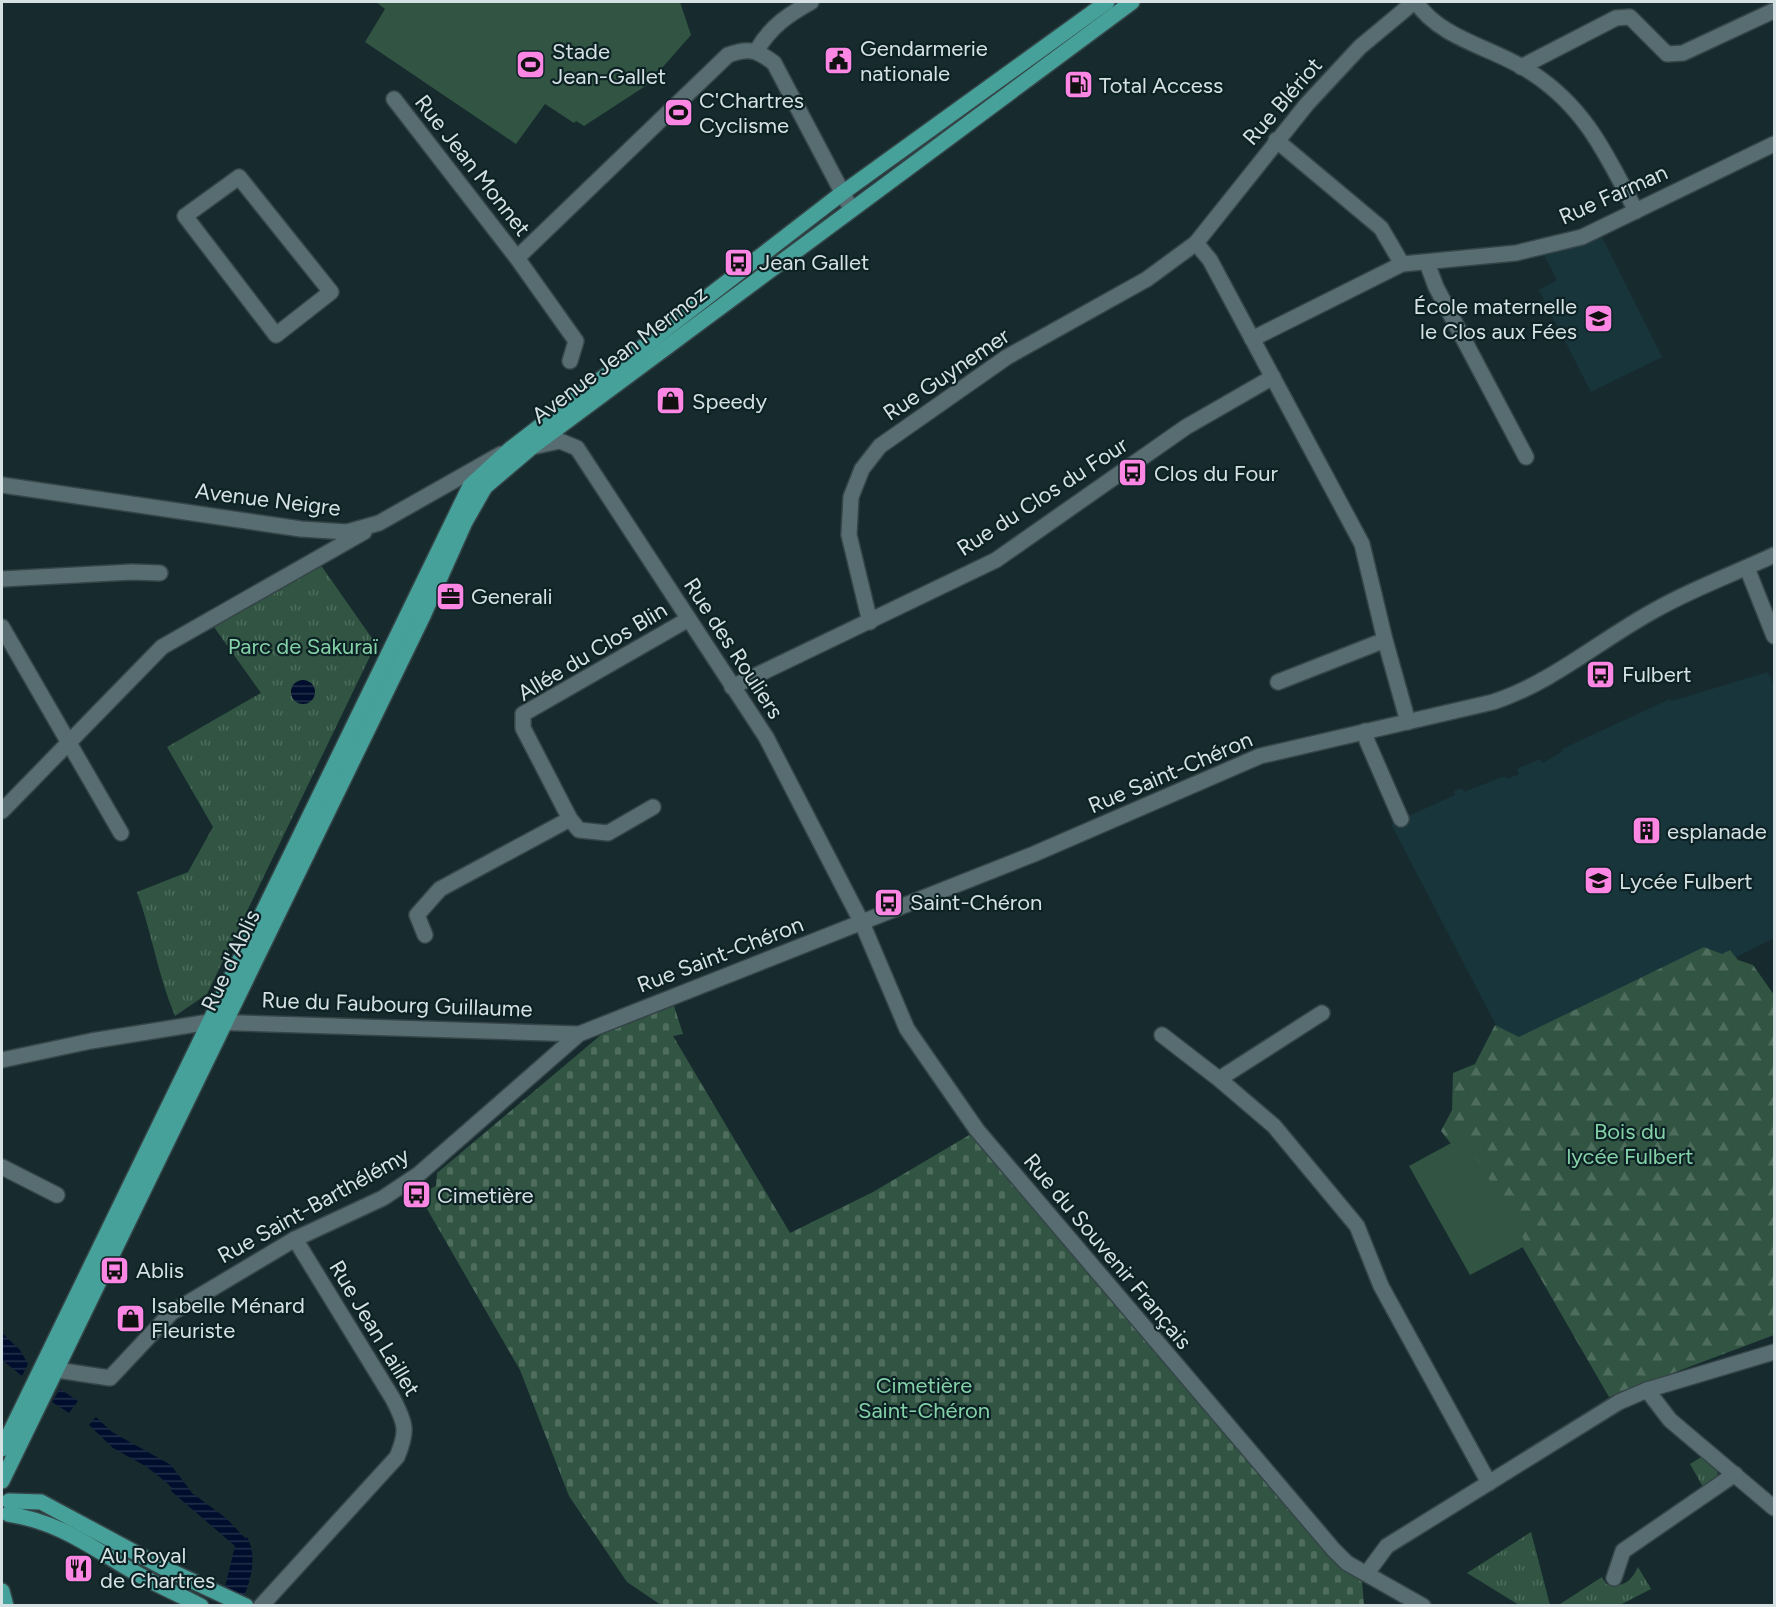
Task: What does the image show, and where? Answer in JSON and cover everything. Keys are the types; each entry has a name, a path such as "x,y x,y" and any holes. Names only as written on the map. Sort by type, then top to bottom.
{"main road":[{"name":"Avenue Jean Mermoz","path":"509,457 841,194 1107,2"},
{"name":"Avenue Jean Mermoz","path":"509,457 532,447 1132,2"},
{"name":"Rue d'Ablis","path":"2,1449 438,551 478,487 509,457"},
{"name":"Rue d'Ablis","path":"2,1481 226,1021 306,851 423,616 478,487"},
{"path":"9,1506 41,1502 162,1567 246,1605"},
{"path":"9,1506 59,1527 137,1574 201,1605"},
{"path":"2,1591 6,1605"}],"street":[{"path":"812,2 784,17 768,31 757,50 774,63 841,194 851,209"},
{"path":"1415,2 1432,20 1532,72 1572,105 1597,136 1636,211"},
{"name":"Rue Blériot","path":"1196,243 1276,140 1360,47 1415,2"},
{"path":"1521,67 1616,18 1630,17 1667,54 1683,53 1772,9"},
{"name":"Rue Jean Monnet","path":"517,258 556,223 728,55 747,49 757,50"},
{"name":"Rue Jean Monnet","path":"394,99 517,258 576,341 570,361"},
{"path":"1252,339 1402,264 1381,228 1276,140"},
{"name":"Rue Farman","path":"1402,264 1516,254 1582,237 1774,144"},
{"path":"239,177 331,292 276,335 185,216 194,208 239,177"},
{"path":"1196,243 1210,260 1362,544 1384,640 1408,722"},
{"name":"Rue Guynemer","path":"870,622 849,535 851,497 862,469 880,446 1007,357 1146,279 1196,243"},
{"path":"1427,263 1436,287 1526,457"},
{"name":"Rue du Clos du Four","path":"732,687 996,560 1186,427 1273,377"},
{"name":"Rue des Rouliers","path":"532,447 560,441 576,448 766,737 862,923"},
{"name":"Avenue Neigre","path":"2,485 301,529 347,532 380,523 448,483 509,457"},
{"path":"448,483 478,487"},
{"path":"2,811 162,647 380,523"},
{"name":"Rue Saint-Chéron","path":"579,1034 1034,854 1260,756 1518,694 1542,683 1657,609 1774,555"},
{"path":"1747,568 1774,636"},
{"path":"2,579 132,572 160,573"},
{"name":"Allée du Clos Blin","path":"570,819 523,728 523,714 687,620"},
{"path":"2,627 121,833"},
{"path":"1278,682 1384,640"},
{"path":"1365,731 1367,741 1401,819"},
{"path":"425,935 417,915 440,889 570,819 579,830 608,834 653,807"},
{"name":"Rue du Souvenir Français","path":"862,923 907,1029 976,1130 1333,1549 1347,1563 1423,1605"},
{"path":"1219,1079 1322,1012"},
{"name":"Rue du Faubourg Guillaume","path":"2,1059 91,1041 226,1021 579,1034"},
{"name":"Rue Saint-Barthélémy","path":"57,1370 110,1378 171,1313 295,1239 383,1197 419,1174 579,1034"},
{"path":"1162,1035 1274,1126 1357,1226 1381,1286 1489,1483"},
{"path":"2,1167 57,1195"},
{"name":"Rue Jean Laillet","path":"261,1605 397,1457 406,1437 404,1419 295,1239"},
{"path":"1367,1573 1387,1546 1619,1402 1647,1390 1774,1353"},
{"path":"1647,1390 1670,1420 1774,1508"},
{"path":"1614,1578 1623,1551 1735,1474"}],"shaded area":[{"name":"École maternelle le Clos aux Fées","path":"1602,237 1662,357 1591,392 1539,290 1557,280 1544,255"},
{"name":"Lycée Fulbert","path":"1768,672 1774,686 1774,938 1577,1038 1509,1050 1391,824 1455,795 1454,791 1462,788 1464,792 1505,776 1507,779 1519,774 1517,769 1540,759 1543,763 1563,751 1562,749 1670,699 1672,701"}],"green space":[{"name":"Stade Jean-Gallet","path":"376,2 680,2 691,35 647,85 584,126 576,121 574,123 545,104 516,144 365,42 385,9"},
{"name":"Parc de Sakuraï","path":"320,564 376,644 207,994 175,1016 137,892 188,872 213,827 167,747 261,693 214,627"},
{"name":"Bois du lycée Fulbert","path":"1704,947 1722,954 1730,950 1738,960 1753,965 1774,995 1774,1335 1609,1397 1496,1201 1441,1131 1452,1110 1453,1073 1475,1064 1495,1025 1519,1037"},
{"name":"Cimetière Saint-Chéron","path":"674,1006 683,1034 673,1036 790,1233 873,1192 971,1134 1167,1361 1338,1565 1362,1582 1364,1605 661,1605 627,1582 569,1496 520,1370 419,1195 436,1186 437,1173 602,1034"},
{"path":"1464,1136 1527,1245 1470,1275 1409,1166"},
{"path":"1703,1456 1717,1469 1718,1476 1703,1487 1690,1464"},
{"path":"1531,1532 1550,1605 1519,1605 1467,1573"},
{"path":"1638,1567 1651,1589 1620,1605 1557,1606 1602,1577 1606,1584 1626,1583"}],"water":[{"path":"303,680 308,681 314,687 314,697 308,703 303,704 298,703 292,697 291,692 292,687 298,681"},
{"path":"2,1333 20,1350 28,1364 22,1376 2,1360"},
{"path":"60,1389 78,1401 69,1413 52,1402"},
{"path":"96,1417 112,1432 171,1465 192,1493 226,1518 245,1538 247,1537 253,1558 244,1596 225,1587 235,1546 171,1491 172,1488 167,1483 147,1467 113,1448 89,1425"}],"place":[{"name":"Gendarmerie nationale","path":"839,61"},
{"name":"Stade Jean-Gallet","path":"531,64"},
{"name":"Total Access","path":"1078,85"},
{"name":"C'Chartres Cyclisme","path":"678,113"},
{"name":"Jean Gallet","path":"738,262"},
{"name":"École maternelle le Clos aux Fées","path":"1598,319"},
{"name":"Speedy","path":"671,401"},
{"name":"Clos du Four","path":"1133,473"},
{"name":"Generali","path":"450,596"},
{"name":"Fulbert","path":"1601,674"},
{"name":"esplanade","path":"1646,831"},
{"name":"Lycée Fulbert","path":"1598,881"},
{"name":"Saint-Chéron","path":"889,902"},
{"name":"Cimetière","path":"416,1195"},
{"name":"Ablis","path":"115,1270"},
{"name":"Isabelle Ménard Fleuriste","path":"130,1318"},
{"name":"Au Royal de Chartres","path":"79,1568"}]}
